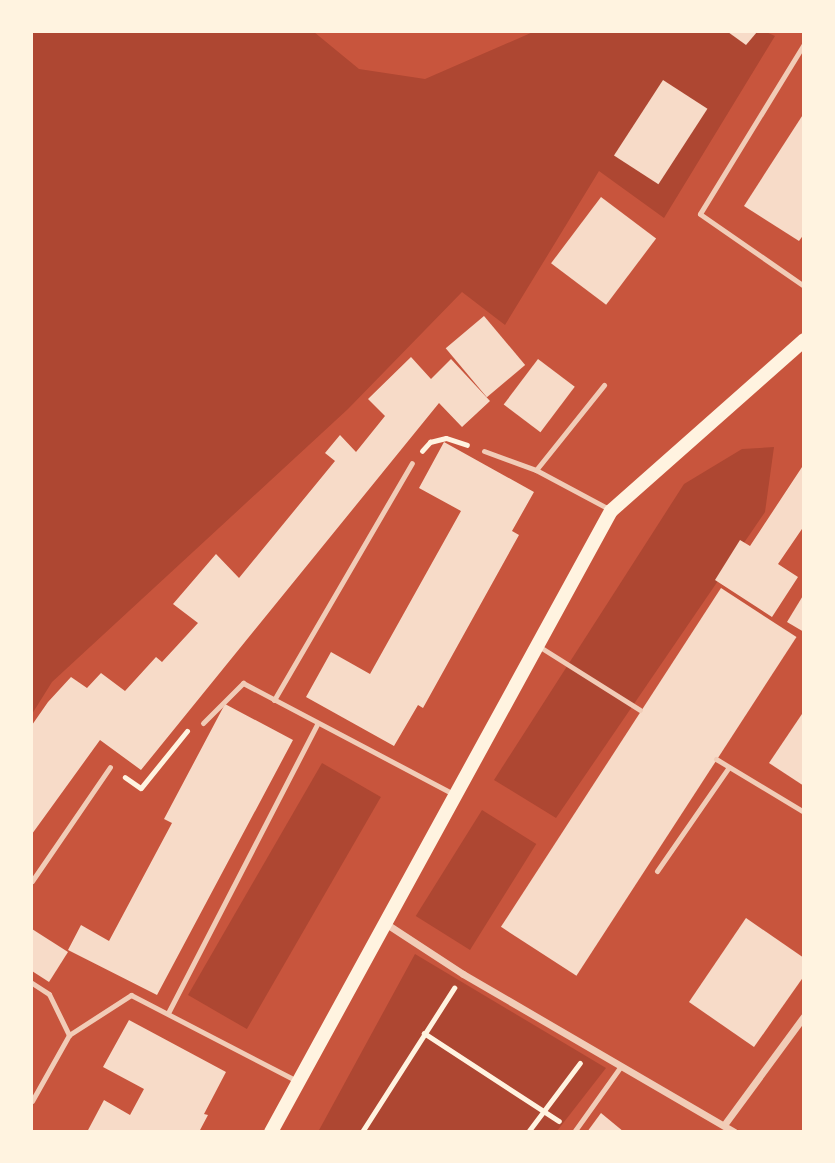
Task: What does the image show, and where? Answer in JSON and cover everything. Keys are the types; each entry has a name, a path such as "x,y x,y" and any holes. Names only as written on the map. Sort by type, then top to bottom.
{"main road":[{"path":"271,1132 611,511 803,340"}],"street":[{"path":"385,923 463,974 722,1128 734,1132"},
{"path":"722,1128 803,1016"}],"lane":[{"path":"803,44 700,214 803,286"},
{"path":"536,470 604,385"},
{"path":"484,451 536,470 611,511"},
{"path":"274,700 412,463"},
{"path":"538,645 640,710"},
{"path":"203,723 243,683 455,795"},
{"path":"167,1013 318,723"},
{"path":"716,759 803,812"},
{"path":"32,881 110,767"},
{"path":"657,871 729,767"},
{"path":"32,983 50,994 69,1035"},
{"path":"32,1101 69,1035 131,995 299,1081"},
{"path":"575,1131 621,1066"}],"path":[{"path":"412,463 430,442 446,438 484,451"},
{"path":"110,767 141,788 190,726 203,723"},
{"path":"362,1132 463,974"},
{"path":"424,1033 575,1131"},
{"path":"528,1132 591,1048"}],"shaded area":[{"path":"32,32 314,32 359,69 425,79 533,32 766,32 775,36 664,218 599,171 505,325 462,292 348,409 52,682 32,714"},
{"path":"774,447 765,512 556,818 494,780 684,484 742,449"},
{"path":"322,763 381,797 247,1029 188,995"},
{"path":"482,810 536,844 470,950 416,916"},
{"path":"415,954 606,1068 557,1131 318,1132"}],"building":[{"path":"728,32 757,32 746,45"},
{"path":"663,80 707,109 658,184 614,155"},
{"path":"804,113 804,234 799,241 744,206"},
{"path":"601,197 656,239 606,305 551,263"},
{"path":"484,316 525,365 487,397 446,348"},
{"path":"411,357 431,379 451,359 490,401 462,427 439,403 141,770 100,740 32,834 32,725 48,702 71,677 87,688 101,673 125,691 156,657 162,662 198,623 173,604 216,554 239,578 335,461 325,453 340,435 356,452 385,416 368,399"},
{"path":"538,359 575,387 540,432 504,405"},
{"path":"444,442 534,492 512,531 519,535 423,708 418,705 394,746 306,697 331,652 370,674 461,511 419,488"},
{"path":"804,464 804,526 778,564 798,577 772,617 715,580 740,540 750,546"},
{"path":"721,588 796,637 576,976 501,927"},
{"path":"804,594 804,632 787,622"},
{"path":"225,704 293,740 157,995 68,950 81,925 109,941 172,823 164,819"},
{"path":"804,711 804,786 769,763"},
{"path":"746,918 804,958 804,976 754,1047 689,1002"},
{"path":"32,929 68,952 49,982 32,971"},
{"path":"129,1020 226,1072 204,1114 208,1115 199,1132 87,1132 104,1100 130,1115 144,1089 103,1067"},
{"path":"601,1113 624,1132 587,1132"}]}
